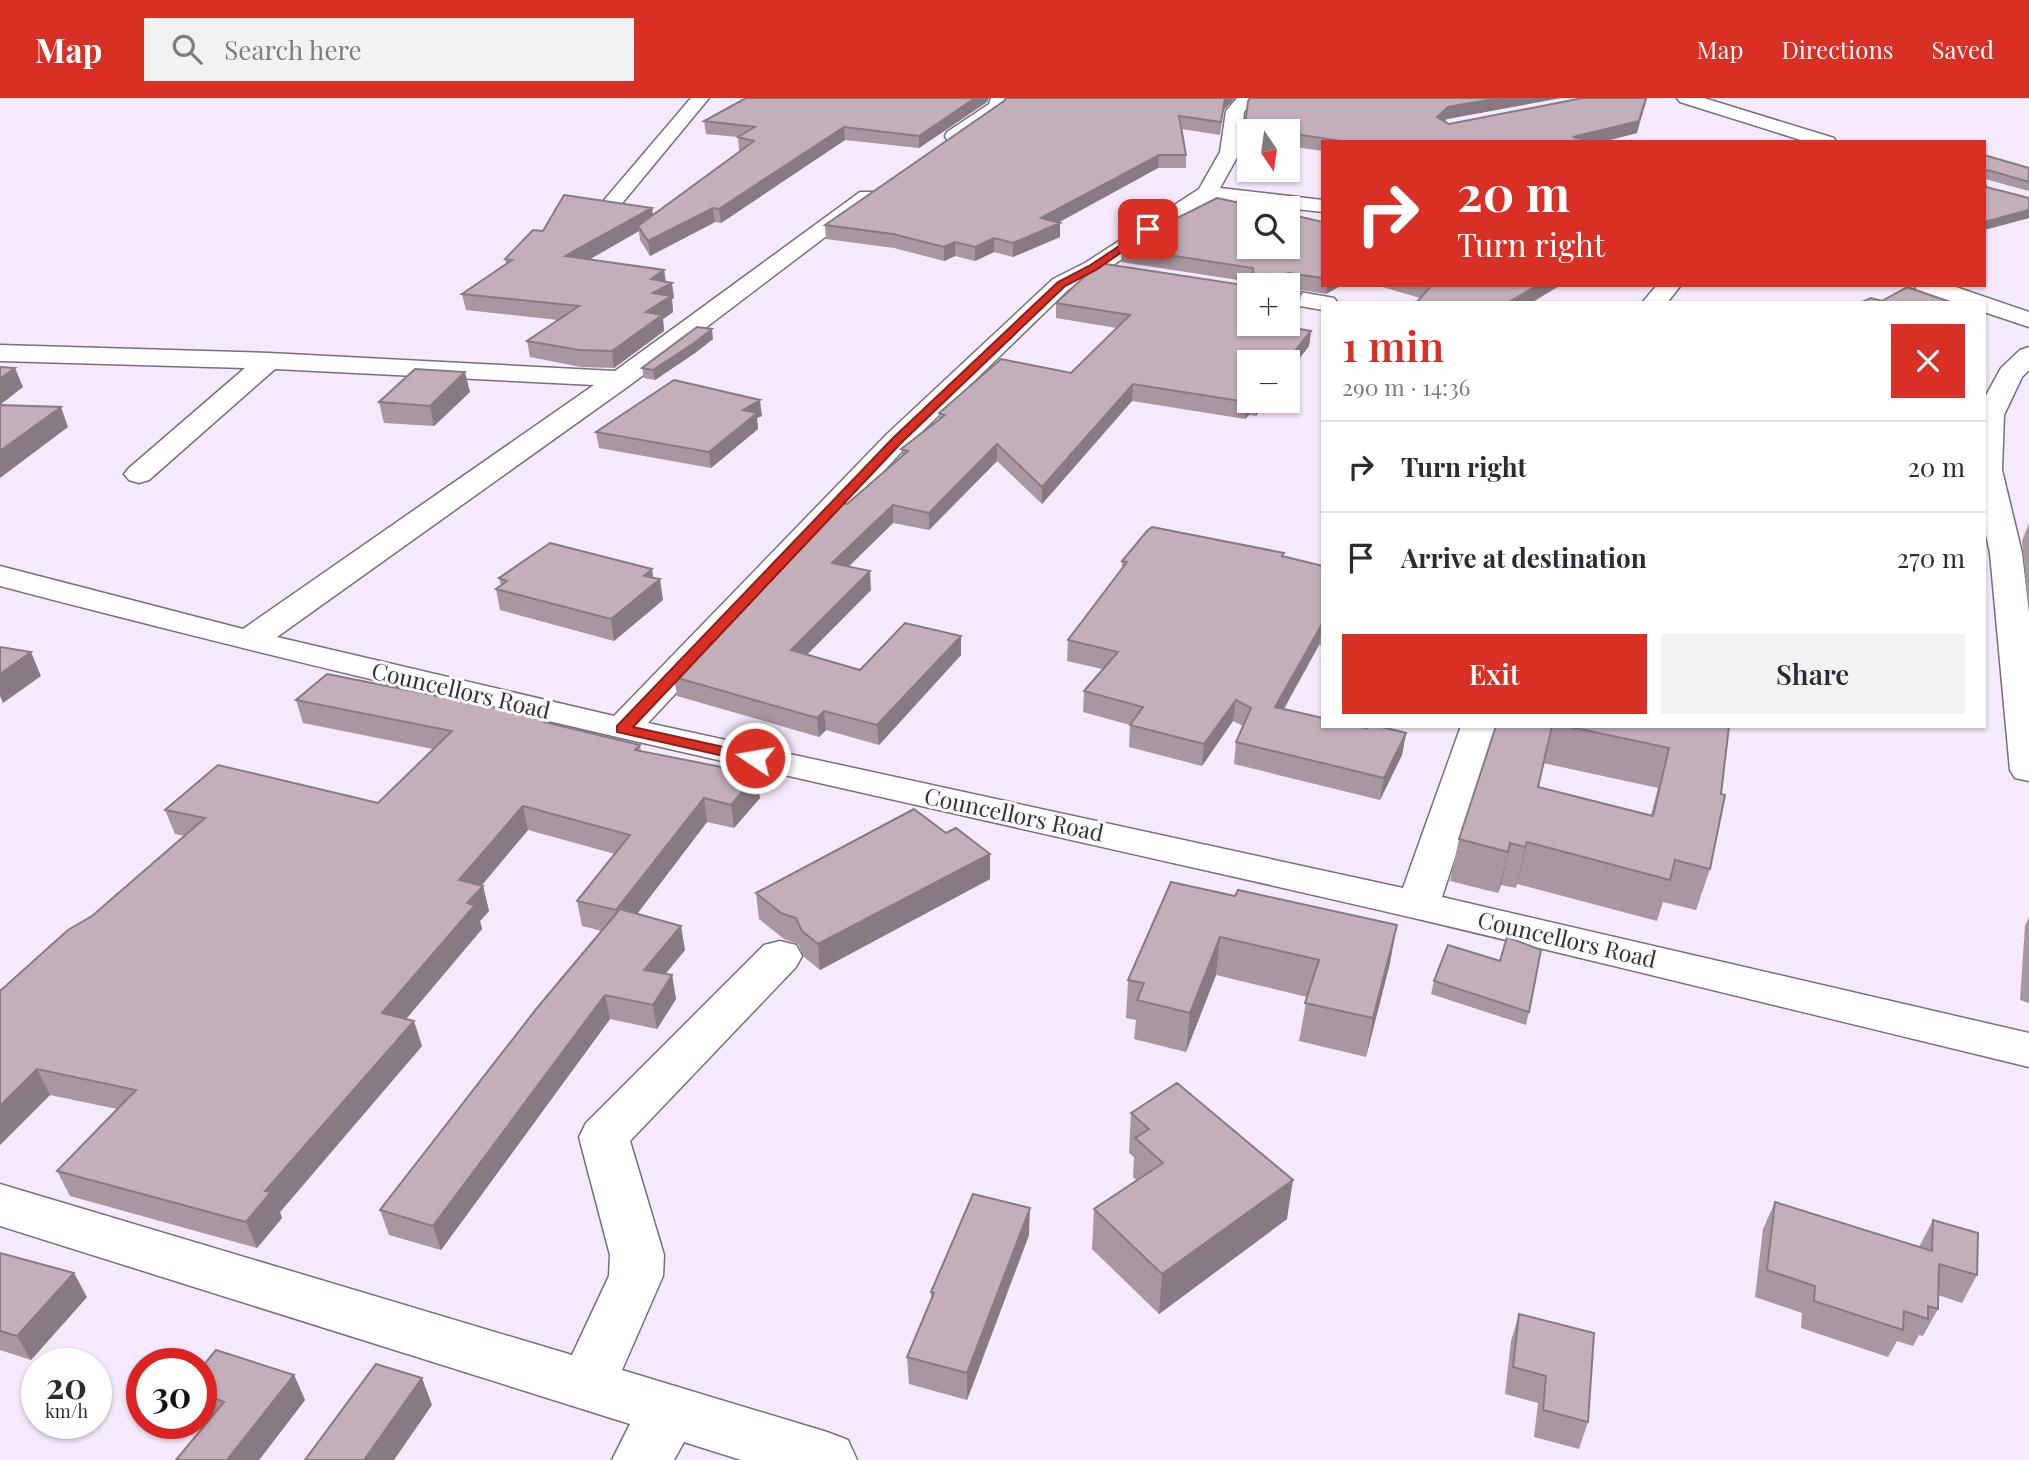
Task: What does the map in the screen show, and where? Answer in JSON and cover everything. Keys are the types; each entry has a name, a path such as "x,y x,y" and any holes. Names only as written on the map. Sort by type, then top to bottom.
{"street":[{"path":"612,203 700,98"},
{"path":"939,146 997,107 1000,98"},
{"path":"622,729 897,440 1061,284 1093,268 1206,192 1230,152 1235,111 1245,98"},
{"path":"1686,98 1820,140"},
{"path":"1787,140 1805,136"},
{"path":"249,641 621,379 813,234 893,178"},
{"path":"1206,192 1321,205"},
{"path":"1093,268 1127,274"},
{"path":"1656,301 1668,287"},
{"path":"1931,287 1976,301"},
{"path":"1300,299 1321,302"},
{"path":"1986,304 2029,320"},
{"path":"0,353 269,360 621,379"},
{"path":"2029,355 2010,374 1990,415 1988,470 2006,553 2029,770"},
{"path":"139,474 269,360"},
{"name":"Councellors Road","path":"0,576 249,641 622,729 1419,905 2029,1050"},
{"path":"1419,905 1479,728"},
{"path":"586,1386 636,1276 637,1255 604,1138 780,956"},
{"path":"0,1205 319,1301 586,1386 656,1436 827,1460"}],"building":[{"path":"746,98 975,98 919,136 844,127 719,209 713,208 648,241 638,226 754,141 738,137 755,127 704,121"},
{"path":"1006,98 1225,98 1221,122 1179,116 1186,155 1159,155 1041,218 1060,223 1013,243 994,238 975,247 955,242 944,247 893,234 825,225 1004,101"},
{"path":"1250,98 1499,98 1448,107 1437,117 1449,124 1583,98 1646,98 1639,121 1573,137 1586,140 1334,140 1300,135 1300,119 1246,119"},
{"path":"1986,156 2029,168 2029,182 1986,171"},
{"path":"1986,187 2029,198 2029,210 1986,221"},
{"path":"564,195 652,208 565,256 664,270 651,279 672,283 653,293 671,296 646,312 662,315 612,351 579,350 527,341 579,306 462,294 512,260 505,259 533,230 543,231"},
{"path":"1217,198 1237,202 1237,259 1300,259 1300,217 1321,222 1321,278 1300,273 1253,273 1253,268 1122,248"},
{"path":"1099,263 1237,284 1237,336 1300,336 1300,329 1311,331 1296,350 1237,350 1237,401 1133,384 1042,487 997,444 929,513 893,505 832,563 870,571 791,650 860,670 905,623 961,636 877,725 824,711 817,718 674,677 835,507 841,503 847,504 908,451 901,449 945,415 939,413 1001,359 1071,373 1130,315 1056,303"},
{"path":"1430,287 1535,287 1511,301 1418,301"},
{"path":"1907,287 1947,301 1882,301"},
{"path":"697,327 712,329 653,370 642,368"},
{"path":"0,367 15,368 0,379"},
{"path":"415,369 465,372 430,406 379,402"},
{"path":"674,380 760,400 743,410 757,413 709,452 596,432"},
{"path":"0,405 61,407 0,451"},
{"path":"1152,527 1284,553 1282,556 1321,566 1321,626 1275,707 1321,718 1321,728 1386,728 1406,733 1384,778 1236,742 1251,708 1236,700 1204,744 1130,725 1143,707 1084,691 1118,652 1068,640 1127,562 1122,561"},
{"path":"550,543 652,569 644,576 660,579 611,619 496,589 507,581 499,578"},
{"path":"0,647 31,652 0,674"},
{"path":"327,674 547,718 544,722 640,745 635,750 757,774 731,805 704,798 616,910 577,901 630,835 523,806 459,880 483,886 467,903 475,905 382,1013 414,1021 265,1191 271,1192 246,1222 57,1171 136,1090 37,1069 0,1106 0,991 68,930 92,916 205,818 165,810 218,765 378,803 452,731 296,700"},
{"path":"1495,728 1552,728 1538,787 1653,816 1669,748 1575,728 1729,728 1721,794 1725,795 1710,869 1675,860 1670,880 1527,842 1525,847 1510,843 1508,852 1459,839"},
{"path":"914,809 946,833 956,828 990,854 818,944 802,931 796,918 781,913 756,893"},
{"path":"1171,882 1235,896 1238,890 1397,925 1373,1018 1305,1003 1319,960 1220,937 1190,1013 1137,1000 1144,983 1128,980"},
{"path":"620,909 681,926 644,970 672,975 653,1005 605,995 433,1226 380,1210 537,1008"},
{"path":"1507,937 1541,950 1529,1012 1434,981 1448,945 1500,961"},
{"path":"1177,1083 1293,1180 1162,1274 1094,1209 1163,1163 1135,1138 1149,1129 1131,1113"},
{"path":"973,1194 1030,1208 967,1373 907,1357 934,1293 931,1292"},
{"path":"1775,1202 1932,1251 1933,1220 1978,1233 1977,1275 1939,1264 1938,1309 1928,1306 1928,1319 1904,1311 1903,1330 1814,1301 1815,1286 1767,1270"},
{"path":"0,1253 74,1273 17,1336 0,1331"},
{"path":"1519,1314 1594,1333 1588,1422 1543,1410 1546,1376 1513,1367"},
{"path":"217,1350 294,1375 227,1460 176,1460 193,1439 217,1439 217,1410 224,1402 217,1399"},
{"path":"376,1364 422,1378 364,1460 305,1460"}],"route":[{"path":"755,758 622,729 897,440 1042,302 1061,284 1093,268 1148,229"}]}
